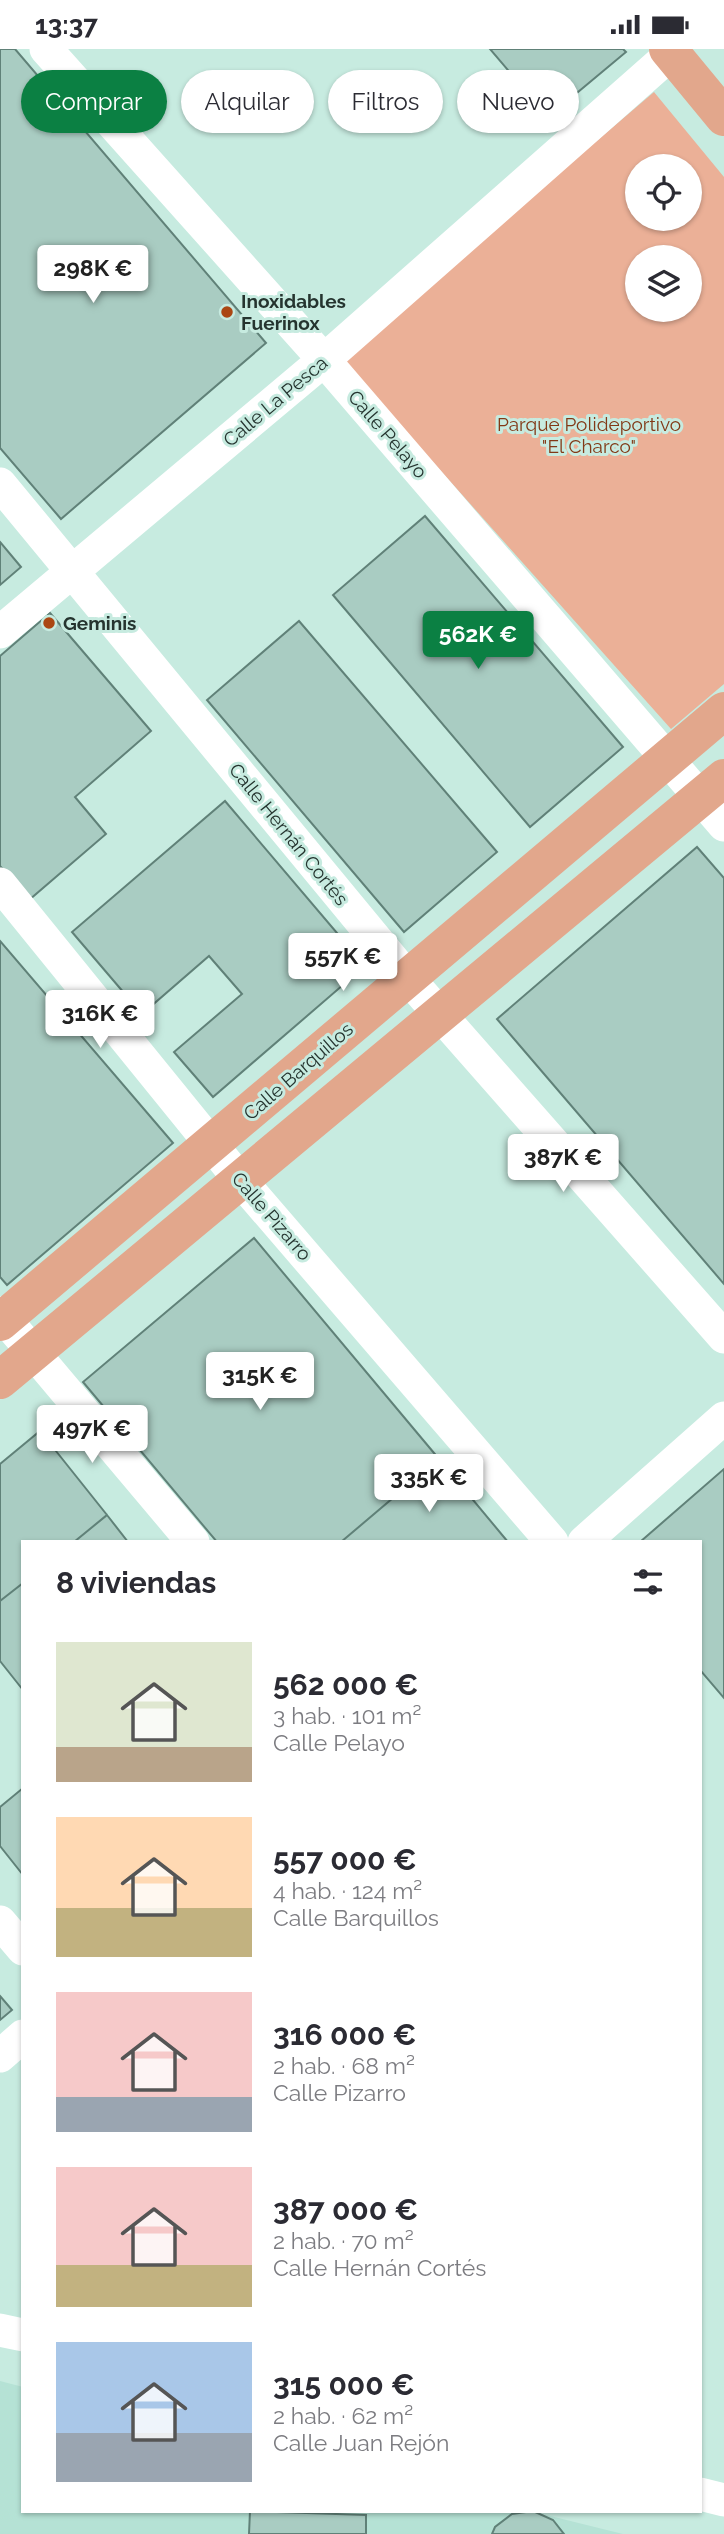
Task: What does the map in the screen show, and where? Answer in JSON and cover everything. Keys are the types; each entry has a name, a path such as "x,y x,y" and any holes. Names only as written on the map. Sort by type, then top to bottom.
{"main road":[{"path":"670,51 724,117"},
{"name":"Calle Barquillos","path":"2,1318 212,1145 724,711"},
{"path":"0,1380 442,1015 716,800"}],"street":[{"name":"Calle Pelayo","path":"46,49 324,360 667,761 716,800"},
{"name":"Calle La Pesca","path":"0,632 324,360 670,51"},
{"name":"Calle Hernán Cortés","path":"0,484 407,977 724,1336"},
{"name":"Calle Pizarro","path":"0,884 242,1181 550,1540"},
{"path":"2,1318 34,1352 191,1540"},
{"path":"586,1540 724,1418"},
{"path":"0,1922 21,1947"},
{"path":"0,2056 21,2038"},
{"path":"0,2330 21,2335"},
{"path":"702,2494 724,2500"}],"shaded area":[{"path":"0,2381 21,2386 21,2513 538,2513 623,2534 0,2534"}],"green space":[{"name":"Parque Polideportivo \"El Charco\"","path":"654,92 724,177 724,684 671,729 341,359"}],"building":[{"path":"0,49 15,49 33,70 21,70 21,133 87,133 266,343 61,519 0,448"},
{"path":"490,49 623,49 626,52 579,91 579,70 508,70"},
{"path":"425,516 623,747 530,827 333,595"},
{"path":"0,542 21,567 0,585"},
{"path":"50,613 151,731 75,797 106,834 29,900 0,866 0,656"},
{"path":"299,621 497,852 404,932 207,700"},
{"path":"225,801 365,966 213,1097 174,1052 242,994 209,956 142,1014 72,932"},
{"path":"697,847 724,878 724,1284 497,1019"},
{"path":"0,941 173,1143 7,1285 0,1277"},
{"path":"254,1238 439,1459 343,1540 215,1540 83,1382"},
{"path":"40,1431 107,1515 76,1540 21,1540 21,1585 0,1601 0,1464"},
{"path":"439,1459 506,1540 343,1540"},
{"path":"724,1469 724,1698 702,1672 702,1540 642,1540"},
{"path":"107,1515 126,1540 76,1540"},
{"path":"21,1585 21,1687 0,1661 0,1601"},
{"path":"21,1790 21,1872 0,1846 0,1807"},
{"path":"0,1996 12,2010 0,2020"},
{"path":"250,2513 366,2515 366,2534 249,2534"},
{"path":"537,2513 553,2520 564,2534 492,2534 495,2527 512,2514"}],"place":[{"name":"Inoxidables Fuerinox","path":"227,312"},
{"name":"Geminis","path":"49,623"}]}
